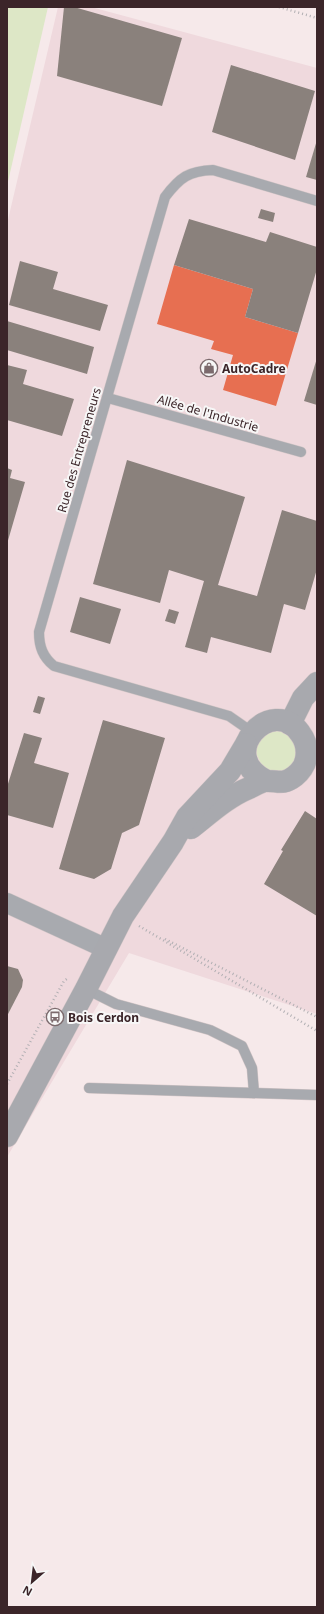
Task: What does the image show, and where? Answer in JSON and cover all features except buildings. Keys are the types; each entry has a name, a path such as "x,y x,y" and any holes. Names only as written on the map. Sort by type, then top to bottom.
{"main road":[{"path":"290,724 303,698 317,683"},
{"path":"7,1136 107,949 132,921 172,842 187,817 230,771 249,738 259,725 269,721 280,721 290,724 298,730 304,739 310,761 286,781 276,783 267,781 258,777 250,768 245,758 249,738"},
{"path":"172,842 234,795 267,781"}],"street":[{"path":"7,903 107,949"}],"lane":[{"name":"Rue des Entrepreneurs","path":"249,738 229,716 54,666 47,660 42,652 39,643 39,632 165,197 174,185 185,176 199,171 213,170 317,201"},
{"name":"Allée de l'Industrie","path":"108,398 301,452"},
{"path":"86,989 116,1004 210,1030 242,1046 252,1068 254,1093"},
{"path":"89,1088 317,1095"}],"path":[{"path":"279,7 317,18"},
{"path":"132,921 317,1017"},
{"path":"132,921 317,1030"}],"shaded area":[{"path":"58,7 91,7 317,68 317,1014 129,953 7,1157 7,224"}],"green space":[{"path":"7,7 48,7 7,186"},
{"path":"277,730 286,734 296,745 296,760 285,772 265,772 253,747 262,734"}],"place":[{"name":"AutoCadre","path":"209,368"},
{"name":"Bois Cerdon","path":"55,1017"}]}
